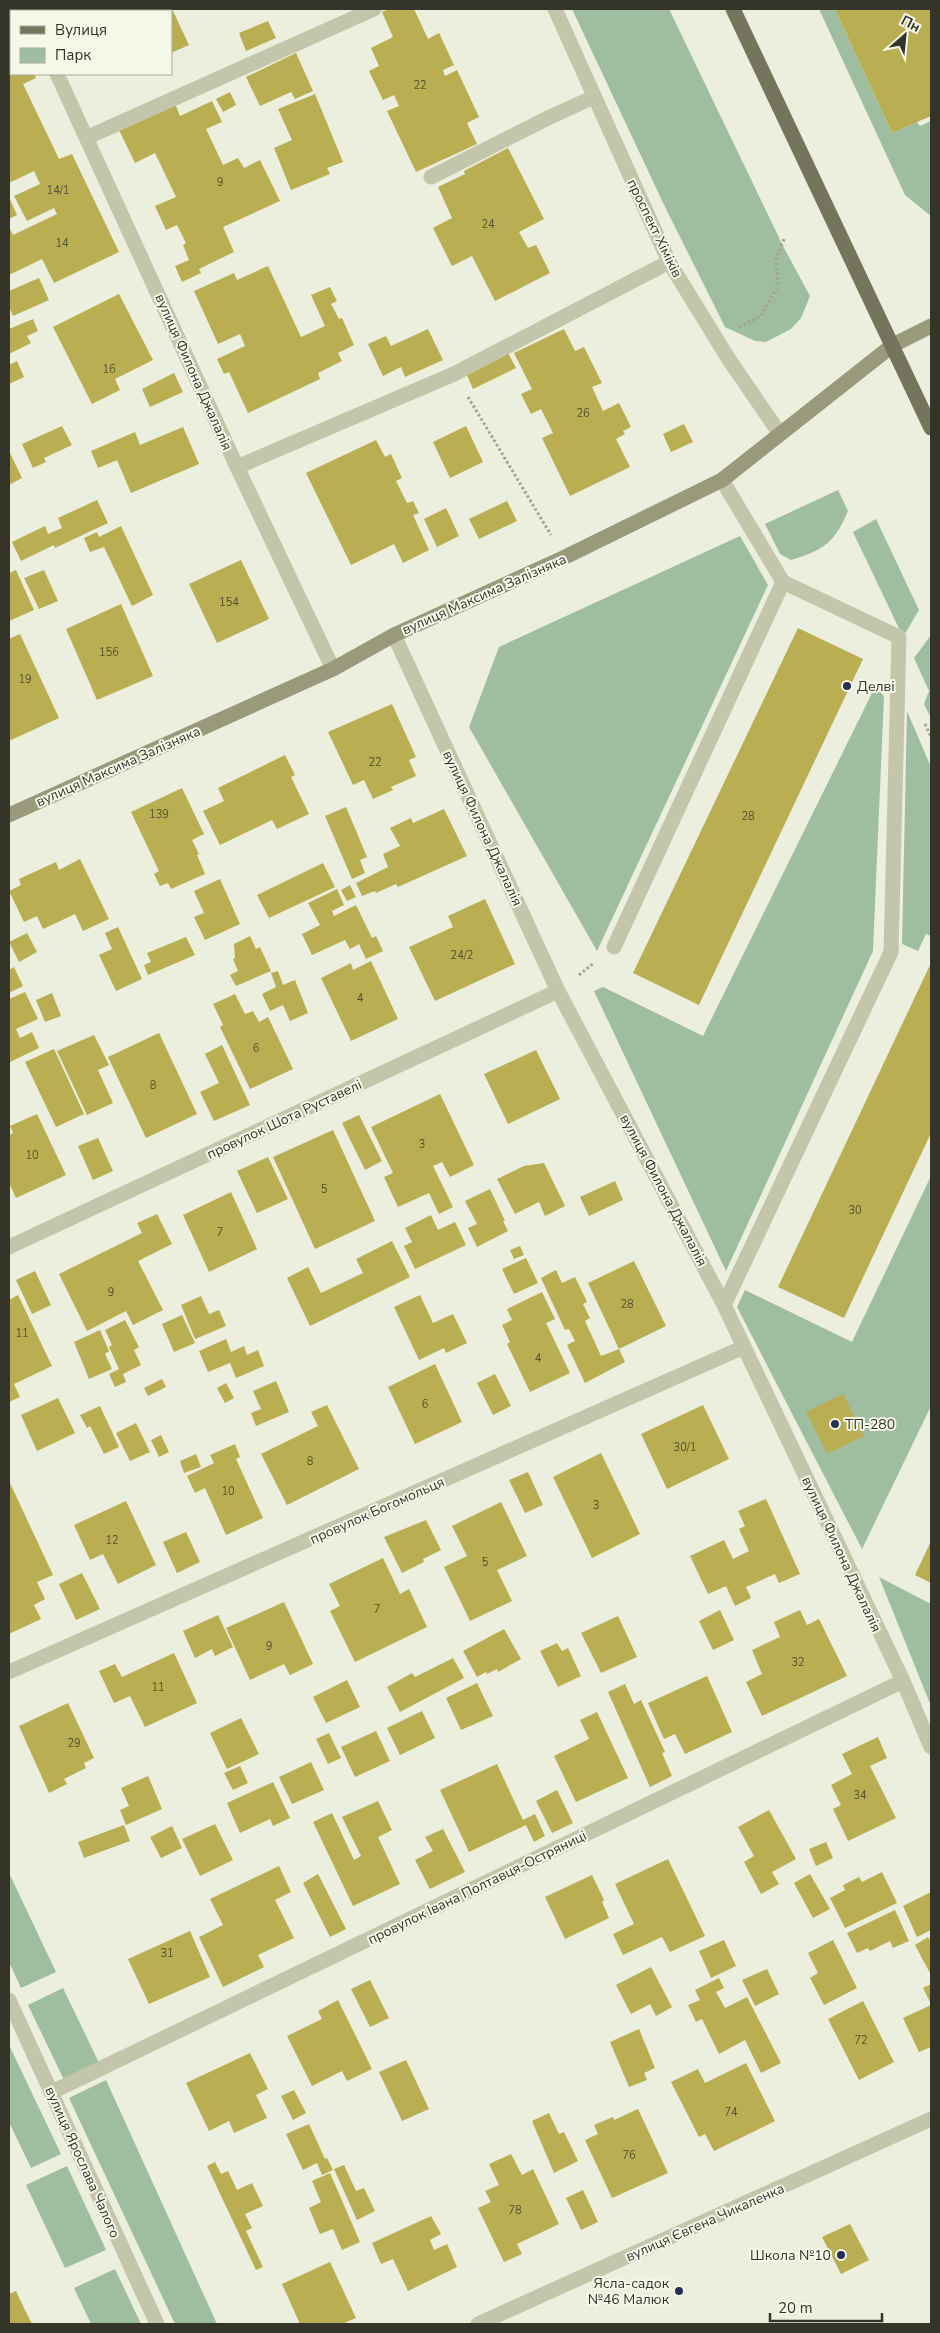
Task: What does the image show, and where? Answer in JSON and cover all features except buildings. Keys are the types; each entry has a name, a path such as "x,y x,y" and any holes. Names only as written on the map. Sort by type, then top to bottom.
{"main road":[{"path":"733,9 931,428"}],"street":[{"path":"88,137 374,9"},
{"name":"проспект Хіміків","path":"554,9 669,262 716,338 780,434"},
{"name":"вулиця Филона Джалалія","path":"57,75 88,137 237,467 333,669"},
{"path":"431,176 594,97"},
{"path":"237,467 454,374 669,262"},
{"name":"вулиця Максима Залізняка","path":"9,816 333,669 394,635 564,558 722,480 892,345 931,326"},
{"path":"722,480 783,582 899,637 891,952 724,1305"},
{"path":"614,947 783,582"},
{"name":"вулиця Филона Джалалія","path":"394,635 558,991 724,1305 903,1681 931,1748"},
{"name":"провулок Шота Руставелі","path":"9,1247 558,991"},
{"name":"провулок Богомольця","path":"9,1672 744,1347"},
{"name":"провулок Івана Полтавця-Остряниці","path":"52,2092 903,1681"},
{"name":"вулиця Ярослава Чалого","path":"9,2000 157,2324"},
{"name":"вулиця Євгена Чикаленка","path":"478,2324 931,2119"}],"path":[{"path":"716,338 761,316 778,285 776,258 785,237"},
{"path":"454,374 564,558"},
{"path":"558,991 614,947"}],"green space":[{"path":"572,9 669,9 783,246 810,296 801,318 791,329 766,342 755,341 725,327 666,209"},
{"path":"819,9 835,9 892,133 917,122 920,126 931,121 931,216 905,195"},
{"path":"838,490 848,511 833,537 820,548 791,560 780,554 765,524"},
{"path":"876,519 919,610 903,637 853,532"},
{"path":"740,536 768,585 597,951 469,727 499,647"},
{"path":"931,635 931,718 924,704 929,691 914,658"},
{"path":"875,687 884,696 873,951 726,1271 594,991 603,987 703,1036"},
{"path":"907,711 931,767 931,936 926,934 918,951 902,944"},
{"path":"931,1176 931,1406 862,1549 737,1307 745,1290 852,1342"},
{"path":"879,1577 931,1604 931,1706"},
{"path":"9,1873 56,1972 21,1988 9,1962"},
{"path":"63,1988 100,2065 65,2082 28,2005"},
{"path":"9,2047 61,2154 31,2168 9,2122"},
{"path":"106,2080 217,2324 175,2324 69,2098"},
{"path":"67,2166 106,2250 65,2268 26,2185"},
{"path":"115,2269 141,2324 91,2324 74,2288"}],"place":[{"name":"Делві","path":"847,686"},
{"name":"ТП-280","path":"835,1424"},
{"name":"Школа №10","path":"841,2255"},
{"name":"Ясла-садок №46 Малюк","path":"679,2291"}]}
